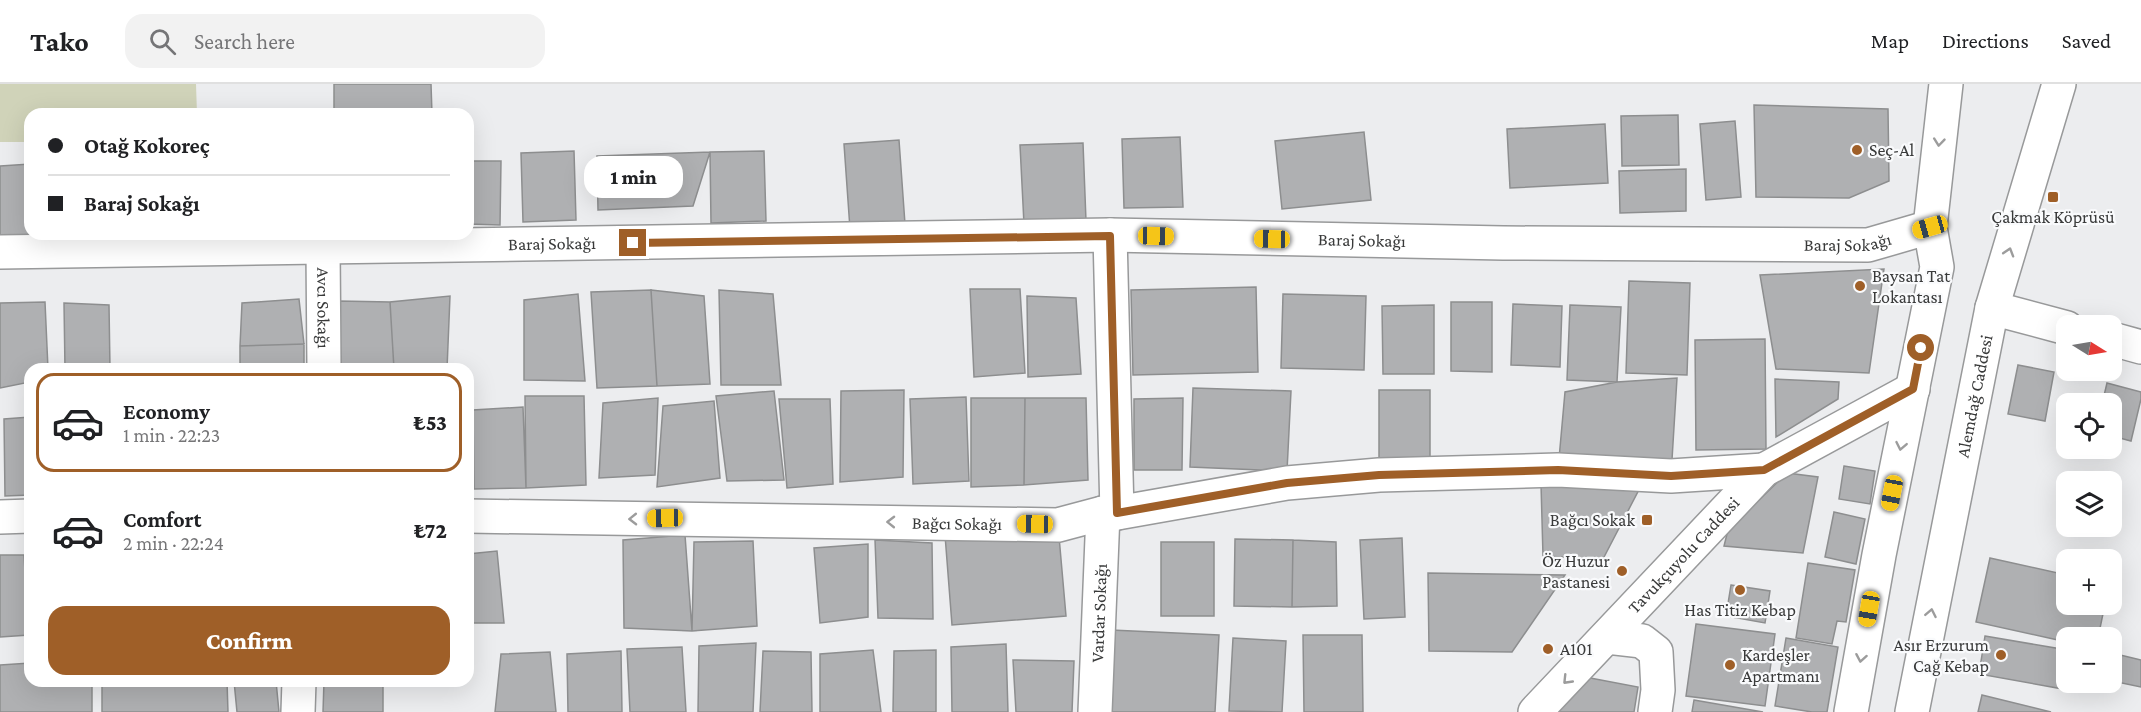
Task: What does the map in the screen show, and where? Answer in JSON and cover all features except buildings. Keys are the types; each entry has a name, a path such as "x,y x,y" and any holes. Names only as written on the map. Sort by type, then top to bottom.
{"street":[{"path":"1851,712 1937,267 1930,227 1946,84"},
{"name":"Alemdağ Caddesi","path":"1912,712 1992,308 2059,84"},
{"name":"Baraj Sokağı","path":"0,252 1110,236 1503,243 1868,245 1930,227"},
{"name":"Vardar Sokağı","path":"1095,712 1110,513 1110,236"},
{"name":"Avcı Sokağı","path":"322,248 324,363"},
{"path":"1992,308 2056,325"},
{"path":"2122,341 2141,346"},
{"name":"Tavukçuyolu Caddesi","path":"1535,712 1608,638 1764,470 1913,389"},
{"name":"Bağcı Sokağı","path":"474,516 1058,525 1110,513 1287,483 1379,475 1558,470 1671,476 1764,470"},
{"path":"0,517 24,516"},
{"path":"1608,638 1642,641 1656,652 1658,690 1655,712"},
{"path":"298,712 299,687"}],"green space":[{"path":"0,84 196,84 197,108 24,108 24,142 0,142"}],"place":[{"name":"Seç-Al","path":"1857,150"},
{"name":"Çakmak Köprüsü","path":"2053,197"},
{"name":"Baysan Tat Lokantası","path":"1860,286"},
{"name":"Bağcı Sokak","path":"1647,520"},
{"name":"Öz Huzur Pastanesi","path":"1622,571"},
{"name":"Has Titiz Kebap","path":"1740,590"},
{"name":"A101","path":"1548,649"},
{"name":"Asır Erzurum Cağ Kebap","path":"2001,655"},
{"name":"Kardeşler Apartmanı","path":"1730,665"}],"route":[{"path":"633,243 1110,236 1117,513 1287,483 1379,475 1558,470 1671,476 1764,470 1913,389 1921,348"}]}
